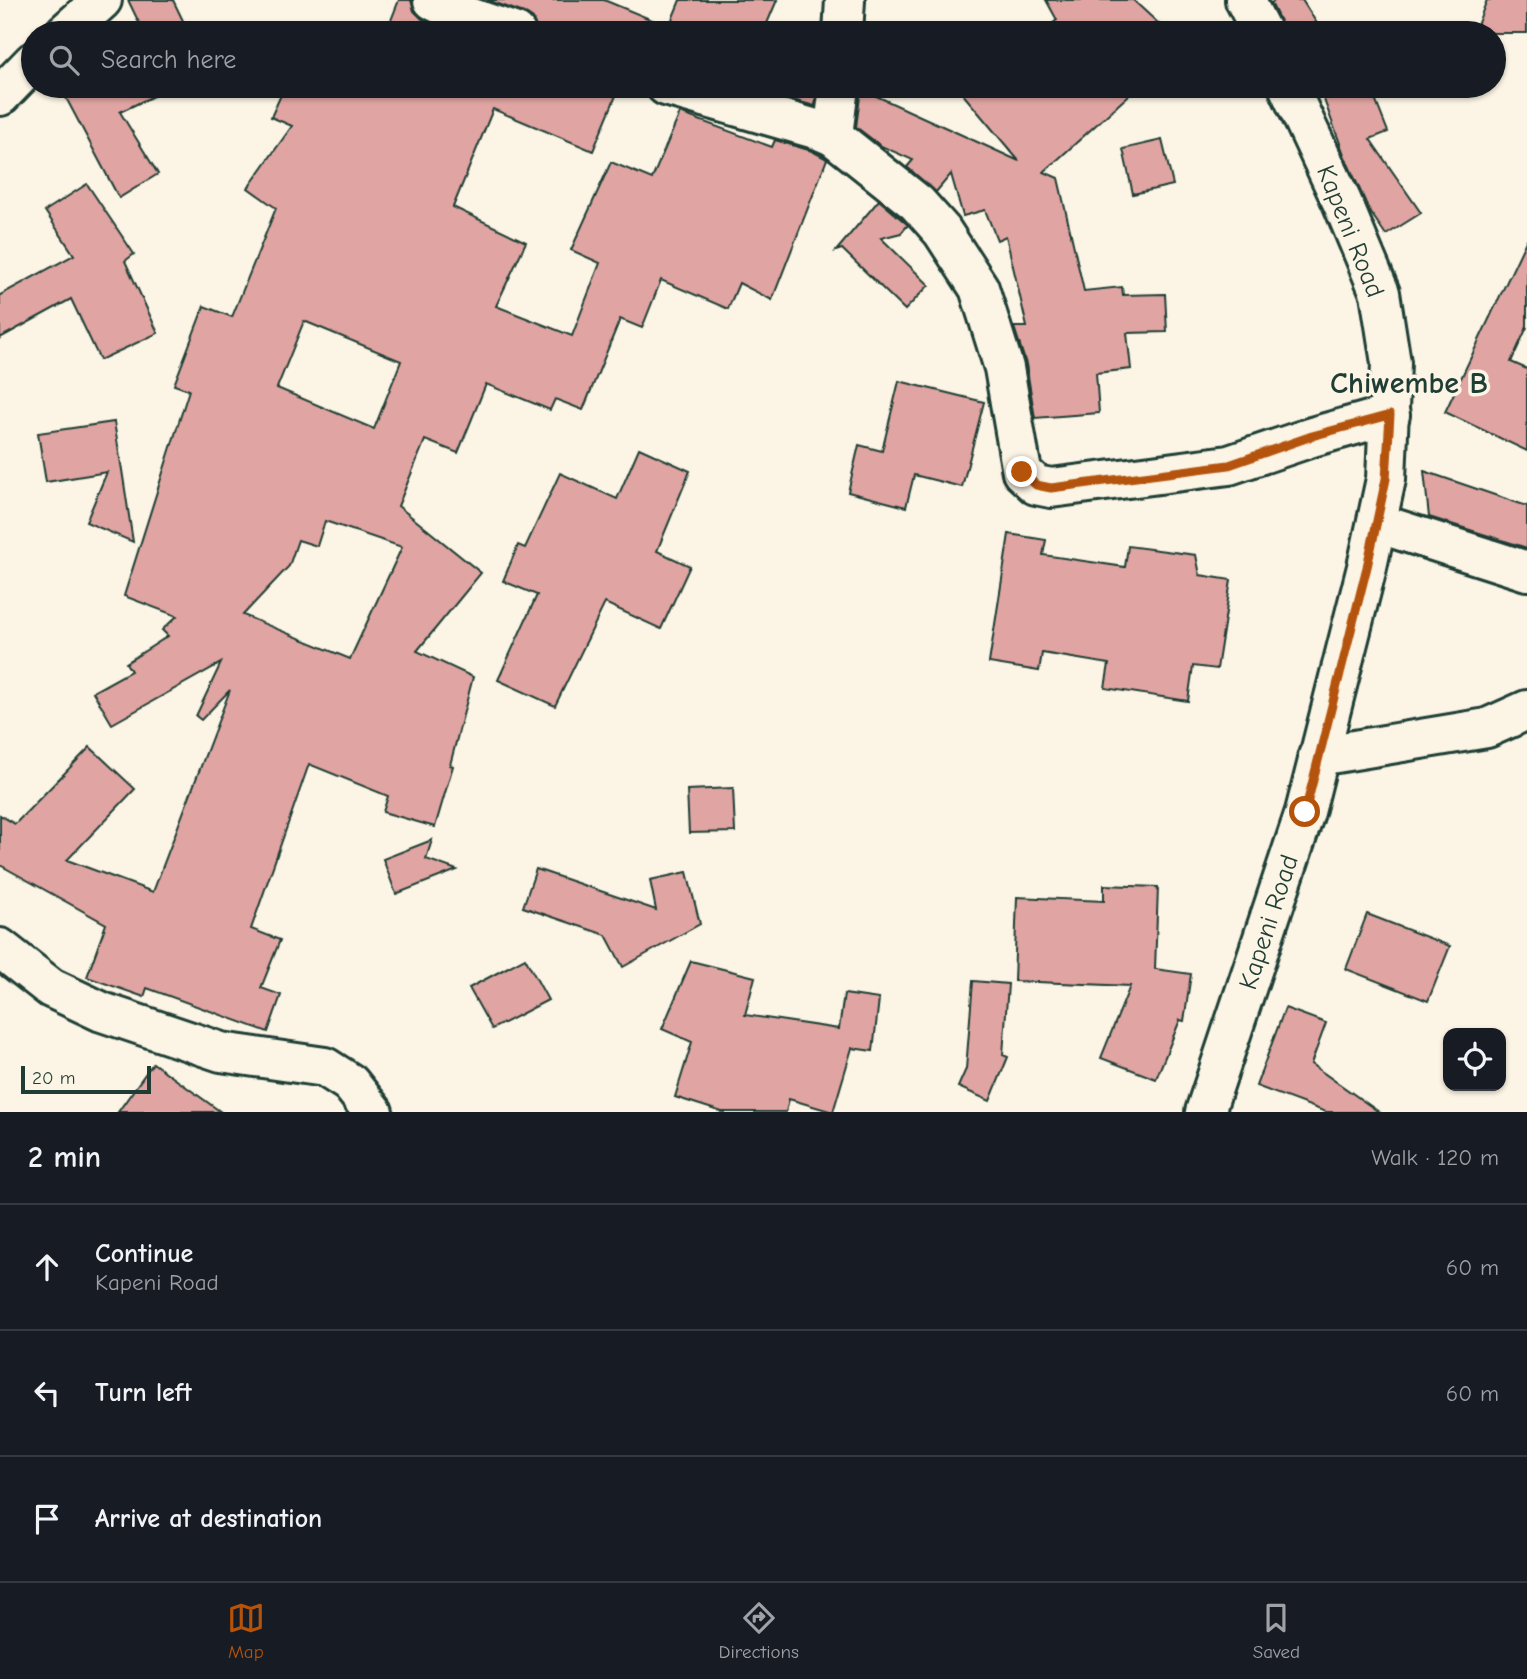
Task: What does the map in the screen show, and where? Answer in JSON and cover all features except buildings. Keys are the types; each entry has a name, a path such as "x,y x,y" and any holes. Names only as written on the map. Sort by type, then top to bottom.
{"street":[{"path":"78,21 102,0"},
{"path":"433,0 457,13 481,21"},
{"path":"844,21 845,0"},
{"path":"1245,0 1256,21"},
{"path":"0,96 21,74"},
{"path":"707,98 833,136 916,203 942,231 979,288 1004,368 1022,472 1036,485 1051,488 1229,465 1312,436 1390,415"},
{"path":"833,136 838,98"},
{"name":"Kapeni Road","path":"1205,1112 1305,812 1386,479 1391,363 1380,293 1342,202 1294,98"},
{"path":"1377,523 1527,571"},
{"path":"1318,756 1487,728 1527,710"},
{"path":"0,948 51,988 102,1012 221,1052 325,1067 351,1083 373,1112"}],"district":[{"name":"Chiwembe B","path":"1409,383"}],"route":[{"path":"1022,472 1036,485 1051,488 1229,465 1312,436 1390,415 1386,479 1367,567 1305,812"}]}
